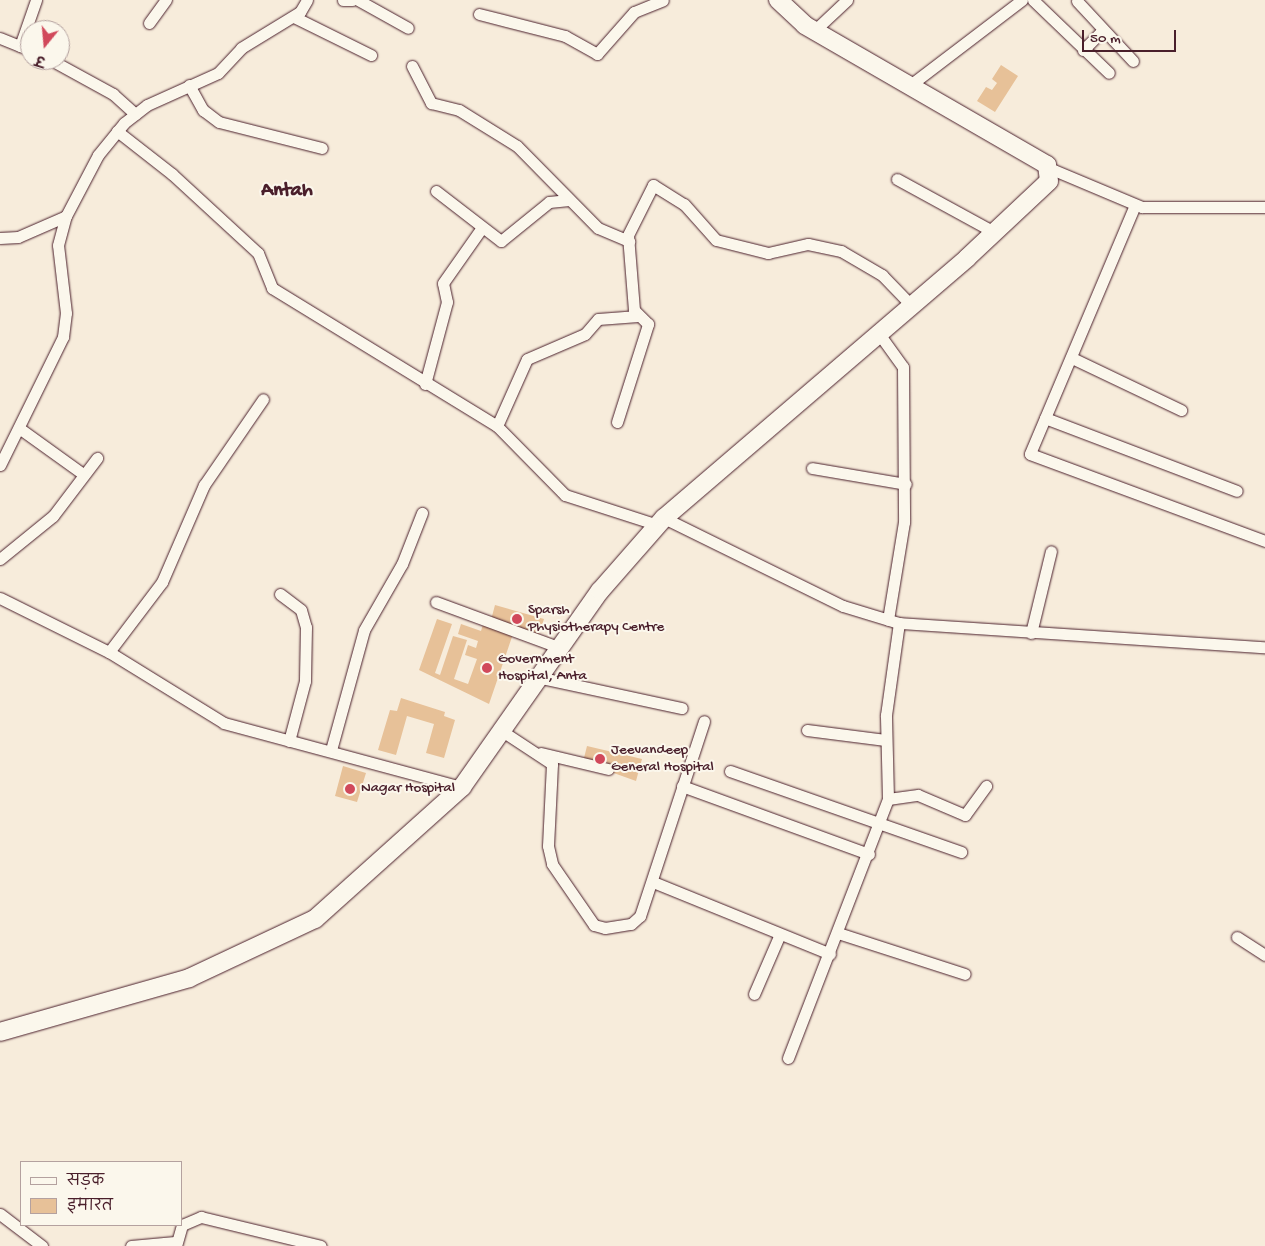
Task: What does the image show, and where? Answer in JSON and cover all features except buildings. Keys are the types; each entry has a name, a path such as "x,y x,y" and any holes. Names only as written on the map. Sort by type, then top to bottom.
{"main road":[{"path":"0,1032 188,978 315,919 462,787 558,647 613,574 661,522 1048,183 1049,168 814,30 778,0"}],"street":[{"path":"31,20 36,0"},
{"path":"149,23 166,0"},
{"path":"0,465 64,332 66,305 57,253 66,216 98,155 116,132 135,114 189,85 218,73 241,48 294,16 306,0"},
{"path":"342,0 352,0"},
{"path":"358,0 408,28"},
{"path":"479,14 565,36 597,54 634,12 663,0"},
{"path":"814,30 847,0"},
{"path":"909,86 1022,0"},
{"path":"1033,0 1109,73"},
{"path":"1077,1 1133,61"},
{"path":"294,16 371,55"},
{"path":"1083,50 1103,30"},
{"path":"0,38 20,46"},
{"path":"412,66 430,103 460,110 517,146 602,231 629,241"},
{"path":"69,70 113,94 135,114"},
{"path":"189,85 203,110 219,122 322,148"},
{"path":"116,132 172,174 258,253 266,281 272,288 425,384 497,426 565,495 661,522 844,606 899,623 1265,647"},
{"path":"1049,168 1135,205 1265,207"},
{"path":"897,179 994,232"},
{"path":"638,316 629,241 639,206 656,185 684,204 716,240 768,253 802,244 841,251 882,275 910,304"},
{"path":"436,191 481,229 503,241 550,202 569,200"},
{"path":"1135,205 1031,455 1265,541"},
{"path":"0,238 18,238 66,216"},
{"path":"425,384 447,302 443,283 481,229"},
{"path":"497,426 527,359 585,334 598,319 638,316 648,324 618,422"},
{"path":"877,331 903,363 906,484 901,554 888,620"},
{"path":"1072,358 1181,410"},
{"path":"109,652 162,582 204,485 263,399"},
{"path":"1045,418 1237,491"},
{"path":"19,428 84,474"},
{"path":"0,559 53,516 97,458"},
{"path":"812,468 906,484"},
{"path":"331,750 364,630 402,564 422,513"},
{"path":"1031,633 1051,551"},
{"path":"280,594 302,611 306,627 305,681 288,741"},
{"path":"0,598 109,652 224,723 288,741 331,750 462,787"},
{"path":"436,602 558,647"},
{"path":"788,1058 882,821 888,799 885,740 899,623"},
{"path":"537,678 682,708"},
{"path":"540,753 553,770 551,861 594,925 634,923 652,882 704,721"},
{"path":"808,730 885,740"},
{"path":"502,731 540,753 608,769"},
{"path":"730,771 882,821 961,852"},
{"path":"682,786 869,854"},
{"path":"888,799 918,795 965,815 986,786"},
{"path":"652,882 830,954"},
{"path":"838,932 966,974"},
{"path":"754,994 780,934"},
{"path":"1237,937 1265,955"},
{"path":"0,1214 42,1246"},
{"path":"182,1225 201,1217 321,1246"},
{"path":"131,1246 175,1244 182,1226"}],"place":[{"name":"Sparsh Physiotherapy Centre","path":"517,619"},
{"name":"Government Hospital, Anta","path":"487,668"},
{"name":"Jeevandeep General Hospital","path":"600,759"},
{"name":"Nagar Hospital","path":"350,789"}],"district":[{"name":"Antah","path":"287,191"}]}
